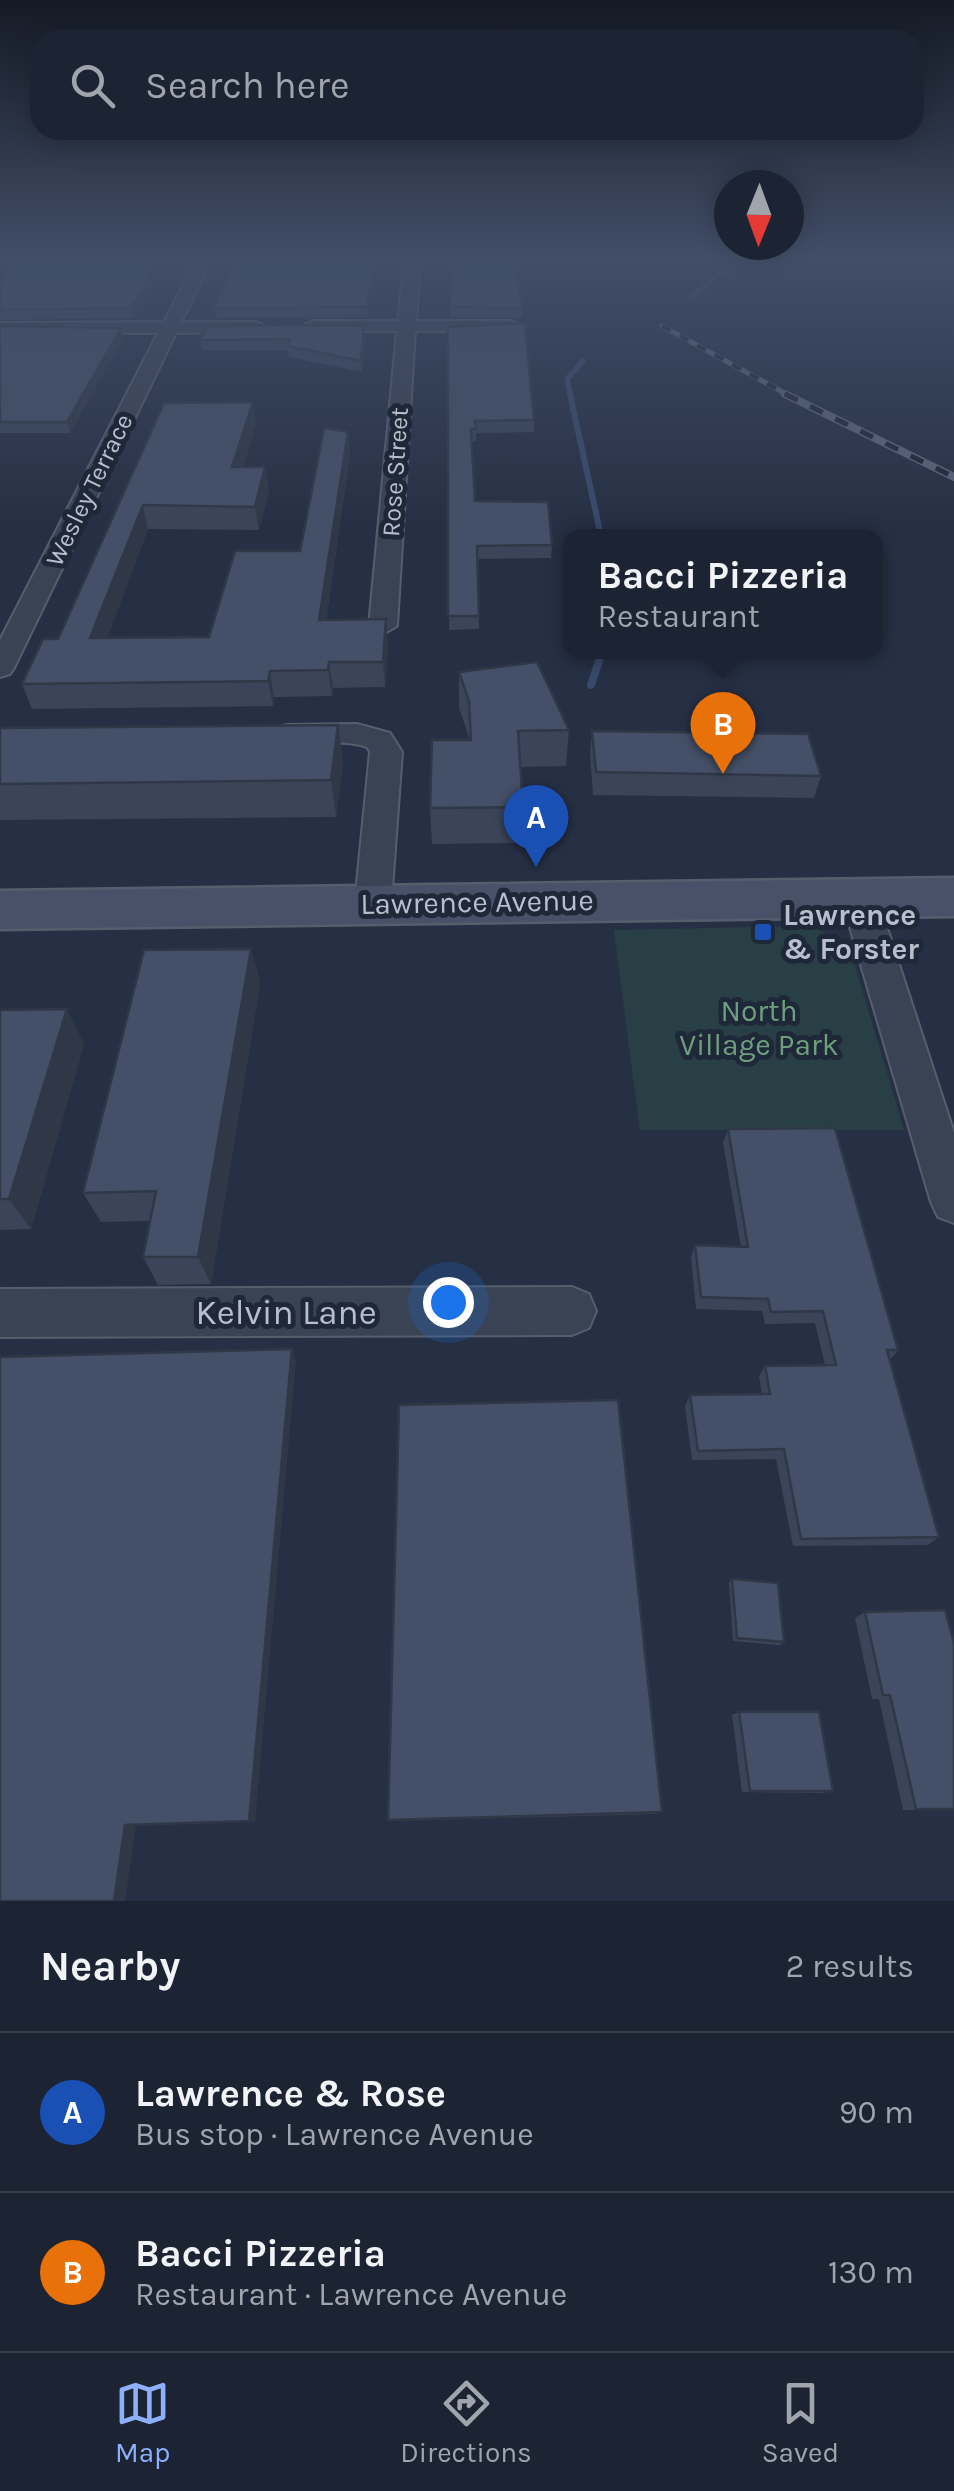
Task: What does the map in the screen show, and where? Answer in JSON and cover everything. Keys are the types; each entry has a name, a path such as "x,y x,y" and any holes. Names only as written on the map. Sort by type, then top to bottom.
{"main road":[{"name":"Lawrence Avenue","path":"0,910 954,896"}],"street":[{"name":"Wesley Terrace","path":"0,668 160,348"},
{"name":"Rose Street","path":"383,626 405,348"},
{"path":"258,734 357,733 379,740 386,752 386,763 373,903"},
{"path":"859,898 954,1202"},
{"name":"Kelvin Lane","path":"0,1313 572,1310"}],"green space":[{"name":"North Village Park","path":"809,926 844,941 852,956 904,1130 640,1130 614,930"}],"building":[{"path":"0,348 110,348 67,422 0,422"},
{"path":"296,348 362,348 361,361"},
{"path":"448,348 527,348 534,420 475,421 476,429 471,429 475,501 548,502 552,545 477,546 479,616 448,616"},
{"path":"253,402 232,467 265,467 255,507 143,505 90,638 209,637 235,551 300,551 324,428 348,432 319,620 386,619 383,662 329,662 328,670 270,671 268,681 22,684 43,639 58,639 164,403"},
{"path":"537,662 569,730 518,731 523,807 430,808 432,740 471,740 469,701 459,672"},
{"path":"338,725 331,780 0,784 0,728"},
{"path":"592,731 808,734 821,776 596,772"},
{"path":"251,949 198,1257 143,1257 156,1191 83,1193 144,950"},
{"path":"67,1009 9,1199 0,1199 0,1010"},
{"path":"835,1128 898,1350 887,1350 939,1537 801,1539 784,1449 698,1451 690,1395 770,1394 765,1366 836,1365 823,1311 771,1312 768,1299 701,1297 695,1245 748,1247 728,1129"},
{"path":"292,1349 249,1821 125,1825 114,1901 0,1901 0,1357"},
{"path":"618,1400 662,1812 388,1820 399,1405"},
{"path":"732,1579 778,1583 784,1642 737,1638"},
{"path":"945,1610 954,1643 954,1809 916,1809 890,1695 883,1695 865,1612"},
{"path":"739,1712 819,1712 833,1791 750,1791"}],"waterway":[{"path":"571,396 567,379 583,361"},
{"path":"570,394 599,529"},
{"path":"591,685 600,659"}],"railway":[{"path":"702,348 790,396"},
{"path":"785,394 954,477"}],"place":[{"name":"Bacci Pizzeria","path":"723,774"},
{"name":"Lawrence & Rose","path":"536,867"},
{"name":"Lawrence & Forster","path":"763,932"}]}
